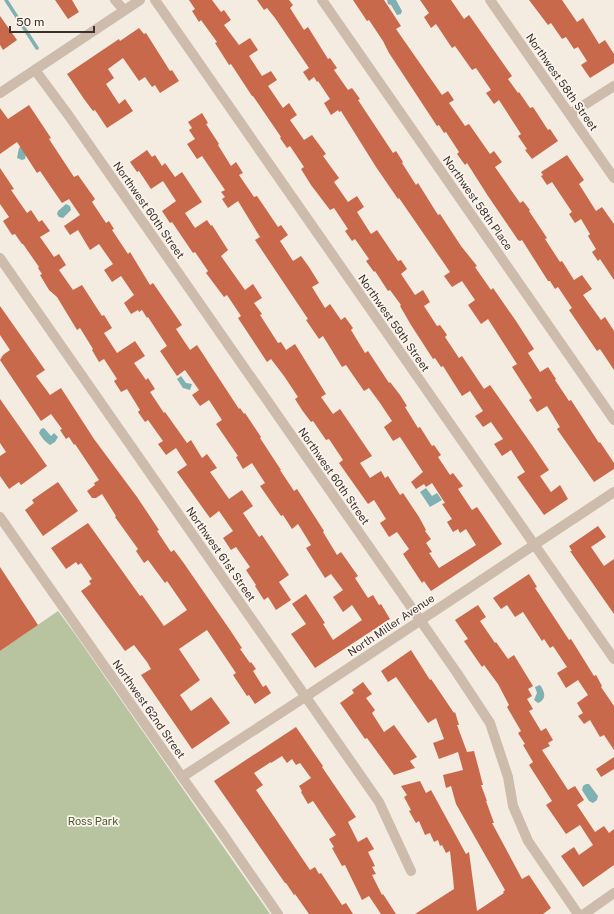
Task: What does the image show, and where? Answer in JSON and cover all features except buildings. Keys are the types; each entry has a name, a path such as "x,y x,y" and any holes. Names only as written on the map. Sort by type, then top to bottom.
{"street":[{"path":"115,0 124,10"},
{"path":"0,93 140,0"},
{"name":"Northwest 59th Street","path":"155,0 614,659"},
{"name":"Northwest 58th Place","path":"322,0 614,420"},
{"name":"Northwest 58th Street","path":"490,0 614,178"},
{"name":"Northwest 60th Street","path":"35,70 73,122 457,673 490,723 508,777 513,806 528,841 578,914"},
{"path":"570,114 614,86"},
{"name":"Northwest 61st Street","path":"0,258 379,802 411,871"},
{"name":"North Miller Avenue","path":"182,778 614,492"},
{"name":"Northwest 62nd Street","path":"0,517 278,914"},
{"path":"584,914 614,893"}],"green space":[{"name":"Ross Park","path":"58,611 270,914 0,914 0,651"}],"water":[{"path":"387,0 396,0 402,11 401,14 397,15 391,5 388,4"},
{"path":"22,146 27,149 25,159 22,160 17,158 19,148"},
{"path":"66,204 70,206 71,210 63,218 59,217 57,214 58,211"},
{"path":"181,376 186,383 192,384 190,390 183,388 177,379"},
{"path":"44,428 51,436 54,433 58,437 55,442 50,445 39,433 41,429"},
{"path":"426,488 432,496 437,493 442,500 430,507 420,492"},
{"path":"540,685 543,690 544,697 538,703 534,700 537,693 535,687"},
{"path":"589,784 598,796 597,800 593,803 589,801 582,790 583,786"}],"waterway":[{"path":"6,0 37,48"}]}
